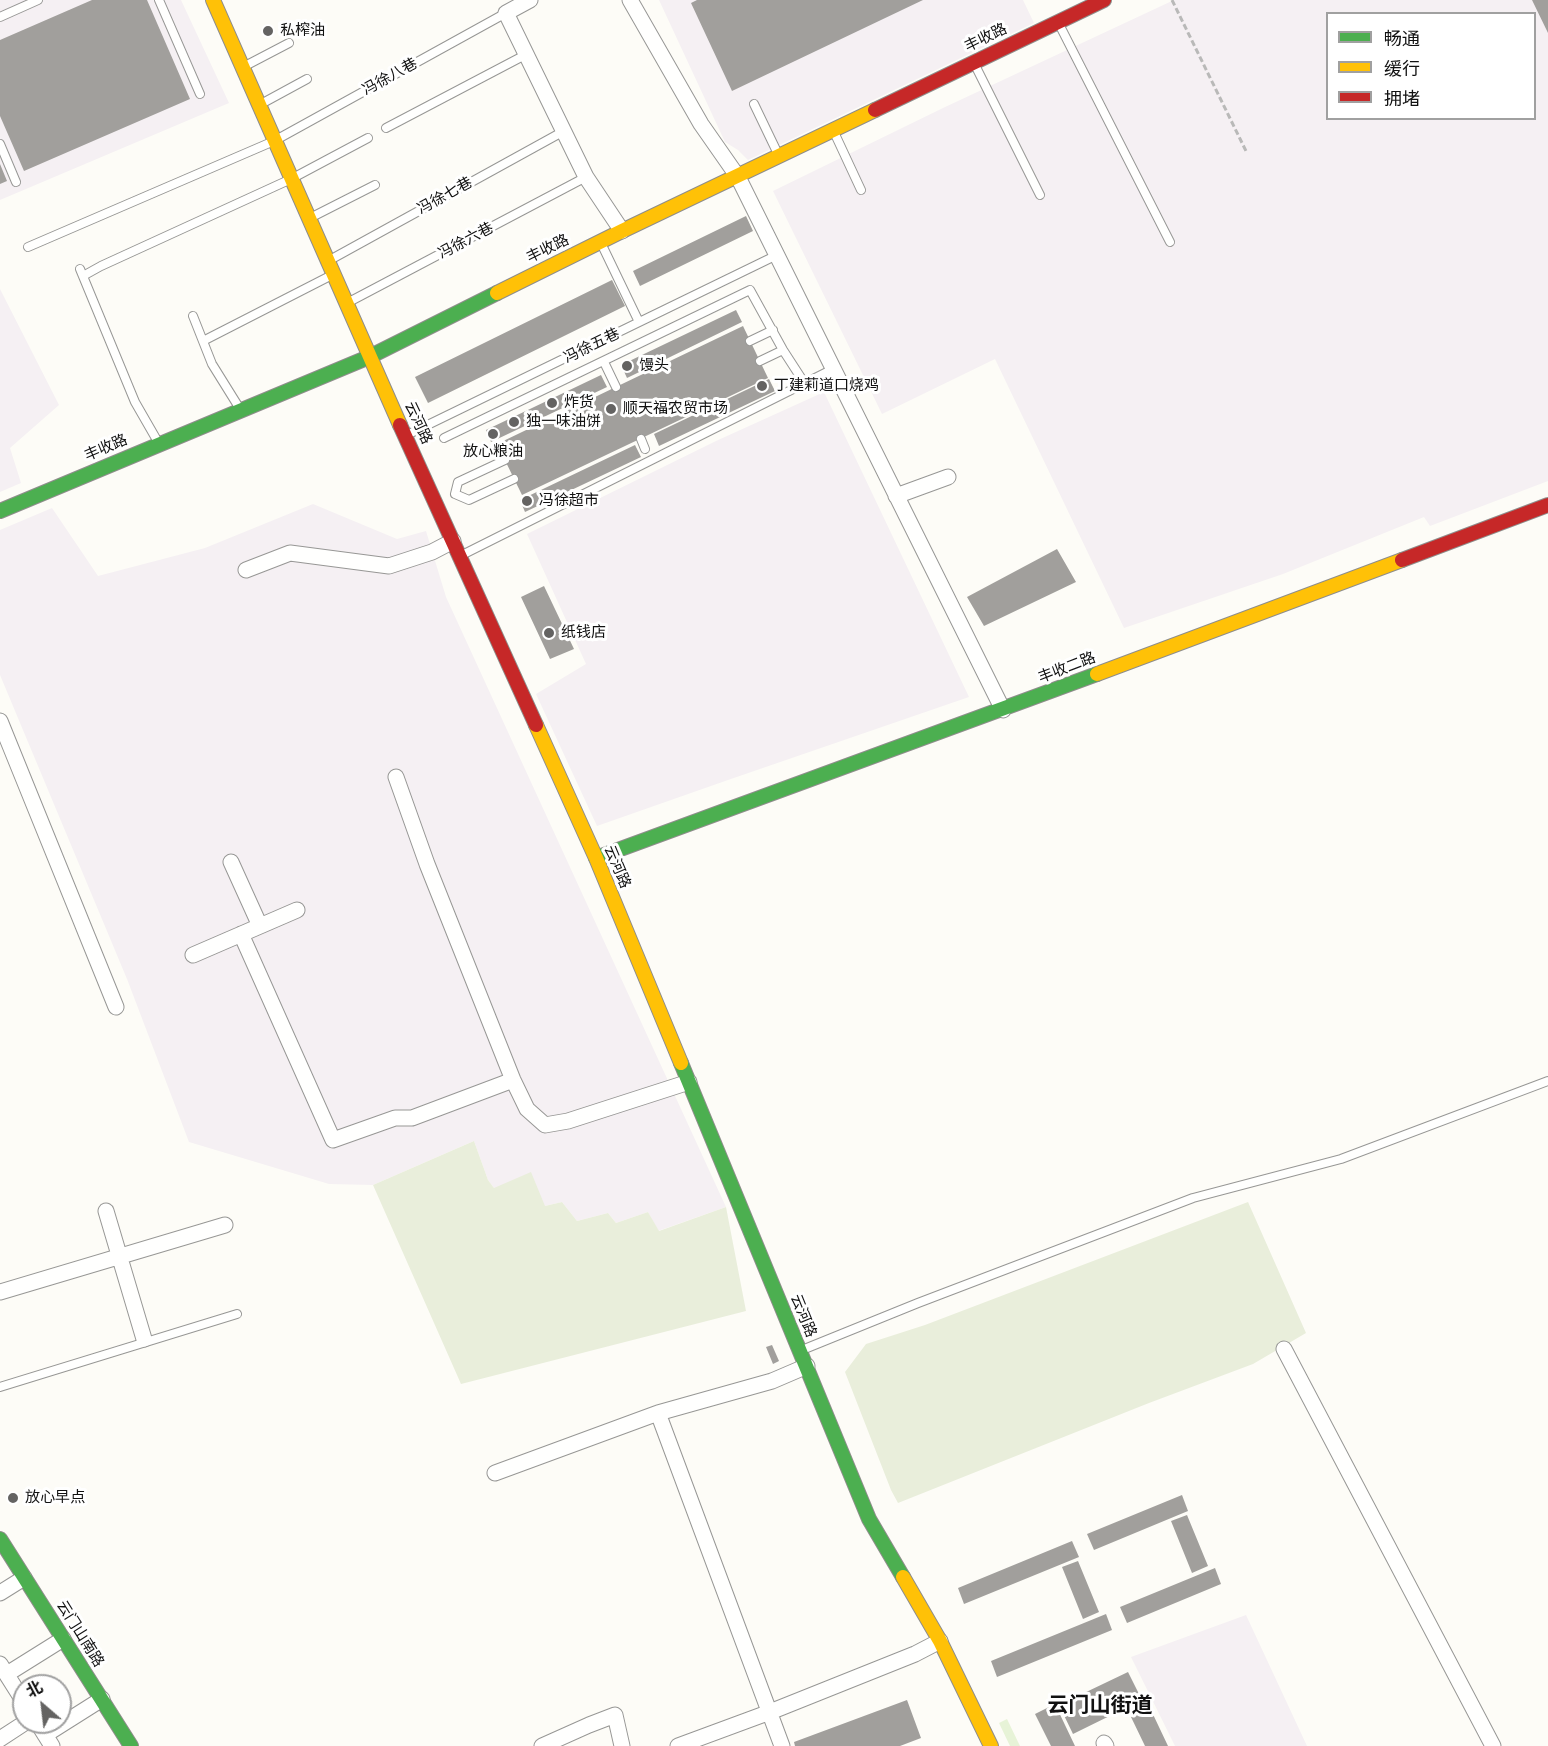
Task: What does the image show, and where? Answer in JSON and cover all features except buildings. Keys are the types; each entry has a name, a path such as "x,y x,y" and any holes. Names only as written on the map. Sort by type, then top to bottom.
{"street":[{"name":"云河路","path":"214,0 369,357 596,858 869,1519 940,1641 991,1746"},
{"path":"530,0 506,13 586,177 622,231"},
{"path":"630,0 701,124 738,177 1003,710"},
{"name":"丰收路","path":"0,510 369,357 622,231 1104,0"},
{"path":"896,496 948,477"},
{"name":"丰收二路","path":"596,858 1003,710 1548,505"},
{"path":"246,570 290,553 389,566 432,552 453,541"},
{"path":"0,721 116,1007"},
{"path":"396,777 427,864 513,1080 527,1109 545,1125 568,1121 689,1082"},
{"path":"231,862 260,926"},
{"path":"193,955 297,910"},
{"path":"241,934 333,1140 395,1118 412,1118 513,1080"},
{"path":"106,1210 144,1338"},
{"path":"0,1292 225,1224"},
{"path":"1284,1349 1493,1746"},
{"path":"495,1473 658,1413 772,1381 807,1366"},
{"path":"658,1413 782,1746"},
{"name":"云门山南路","path":"0,1539 102,1699 126,1744"},
{"path":"0,1593 24,1578"},
{"path":"12,1683 3,1669 63,1639"},
{"path":"678,1746 915,1654 940,1641"},
{"path":"49,1741 102,1699"},
{"path":"542,1746 615,1715 622,1746"}],"lane":[{"path":"0,17 39,0"},
{"path":"159,0 200,94"},
{"name":"冯徐八巷","path":"28,248 274,141 506,13"},
{"path":"1058,22 1170,242"},
{"path":"242,68 289,44"},
{"path":"386,128 527,54"},
{"path":"974,63 1040,195"},
{"path":"259,105 307,79"},
{"path":"754,104 779,157"},
{"name":"冯徐七巷","path":"203,341 564,131"},
{"path":"833,131 861,190"},
{"path":"159,444 135,402 82,272 101,266 291,178 368,138"},
{"path":"0,144 16,182"},
{"name":"冯徐六巷","path":"346,304 586,177"},
{"path":"309,219 375,184"},
{"path":"600,242 639,322"},
{"name":"冯徐五巷","path":"406,436 777,255"},
{"path":"444,438 750,290 783,350 805,384"},
{"path":"193,316 212,364 240,410"},
{"path":"750,341 773,330"},
{"path":"760,361 783,350"},
{"path":"604,362 616,387"},
{"path":"460,556 833,369"},
{"path":"640,439 645,449"},
{"path":"505,460 458,482 455,494 469,500 514,479"},
{"path":"800,1351 1193,1197 1341,1159 1548,1081"},
{"path":"0,1387 237,1314"}],"path":[{"path":"1172,0 1246,151"}],"shaded area":[{"path":"0,0 181,0 229,103 0,200"},
{"path":"659,0 1023,0 1034,23 748,160 725,142"},
{"path":"1174,0 1548,0 1548,481 1430,526 1424,517 1283,574 1124,628 995,359 882,414 773,191 943,108"},
{"path":"0,289 59,405 10,448 21,483 0,492"},
{"path":"824,392 969,697 597,826 536,694 586,664 527,534 716,441"},
{"path":"313,504 397,539 426,531 446,597 726,1207 658,1231 648,1212 616,1223 608,1213 577,1221 562,1202 545,1206 494,1188 488,1180 474,1141 373,1185 329,1184 189,1142 127,979 0,675 0,530 52,508 98,576 205,548"},
{"path":"1246,1615 1307,1746 1175,1746 1131,1657"}],"green space":[{"path":"474,1141 488,1180 494,1188 531,1172 545,1206 562,1202 577,1221 608,1213 616,1223 648,1212 659,1231 726,1207 746,1311 461,1384 373,1185"},
{"path":"1248,1202 1306,1333 1253,1364 898,1503 845,1372 866,1344 925,1325"},
{"path":"1007,1719 1020,1746 1010,1746 999,1723"}],"traffic: fast":[{"path":"0,511 369,357 497,293"},
{"path":"596,858 1097,674"},
{"path":"681,1063 869,1519 903,1577"},
{"path":"0,1539 131,1746"}],"traffic: slow":[{"path":"213,0 400,425"},
{"path":"497,293 875,110"},
{"path":"1097,674 1402,560"},
{"path":"536,725 596,858 681,1063"},
{"path":"903,1577 940,1641 991,1746"}],"traffic: jam":[{"path":"875,110 1104,0"},
{"path":"400,425 536,725"},
{"path":"1402,560 1548,505"}],"place":[{"name":"私榨油","path":"268,31"},
{"name":"馒头","path":"627,366"},
{"name":"丁建莉道口烧鸡","path":"762,386"},
{"name":"炸货","path":"552,403"},
{"name":"顺天福农贸市场","path":"611,409"},
{"name":"独一味油饼","path":"514,422"},
{"name":"放心粮油","path":"493,434"},
{"name":"冯徐超市","path":"527,501"},
{"name":"纸钱店","path":"549,633"},
{"name":"放心早点","path":"13,1498"}],"district":[{"name":"云门山街道","path":"1100,1706"}]}
